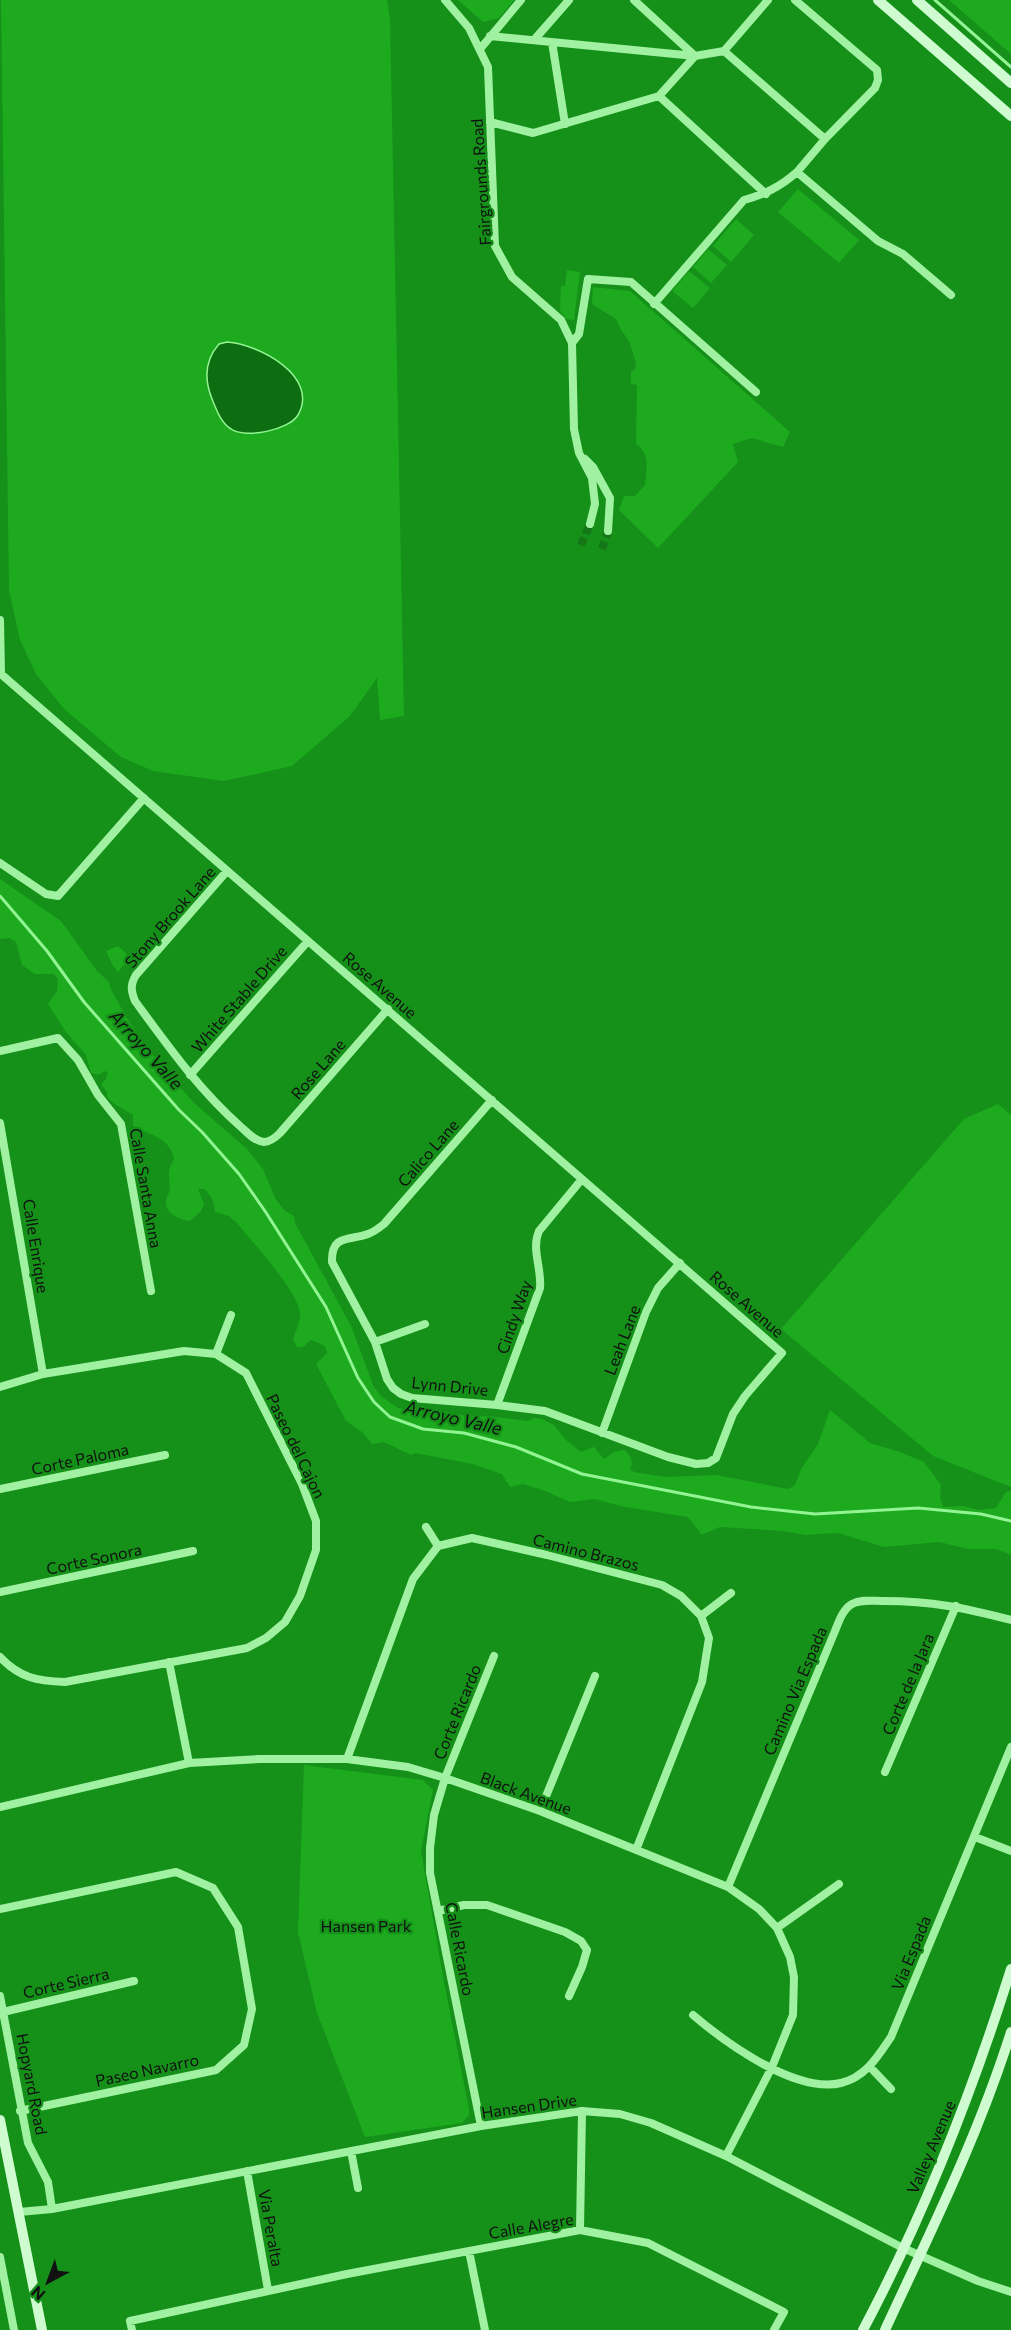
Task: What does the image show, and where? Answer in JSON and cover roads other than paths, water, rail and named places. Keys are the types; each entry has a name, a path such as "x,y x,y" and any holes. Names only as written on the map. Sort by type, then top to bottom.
{"main road":[{"path":"878,0 1011,116"},
{"path":"916,0 1011,83"},
{"name":"Valley Avenue","path":"863,2330 930,2191 964,2110 1011,1969"},
{"name":"Valley Avenue","path":"885,2330 952,2188 981,2117 1011,2031"},
{"path":"0,2120 42,2330"}],"street":[{"name":"Fairgrounds Road","path":"445,0 469,28 488,67 495,246 512,277 561,320 572,343 574,429 579,453 592,478 595,504 590,524"},
{"path":"480,49 521,0"},
{"path":"534,40 569,0"},
{"path":"634,0 695,56"},
{"path":"490,36 695,56 724,51 768,0"},
{"path":"654,304 744,200 766,194 783,184 797,172 875,88 878,80 877,70 795,0"},
{"path":"552,42 565,124"},
{"path":"724,51 825,140"},
{"path":"490,122 533,133 659,96 695,56"},
{"path":"659,96 766,194"},
{"path":"797,172 878,241 903,254 951,295"},
{"path":"572,343 579,334 588,279 631,282 756,392"},
{"path":"579,453 593,467 610,498 608,531"},
{"name":"Rose Avenue","path":"0,620 0,674 782,1353 745,1396 733,1414 716,1458 708,1463"},
{"path":"0,863 46,894 58,896 144,798"},
{"name":"Stony Brook Lane","path":"227,871 132,983 131,992 135,1001 190,1075 225,1113 255,1139 265,1142"},
{"name":"White Stable Drive","path":"190,1075 308,941"},
{"name":"Rose Lane","path":"265,1142 273,1139 279,1133 388,1009"},
{"name":"Calle Santa Anna","path":"0,1051 58,1038 78,1060 98,1095 122,1124 151,1290"},
{"name":"Calico Lane","path":"384,1224 492,1100"},
{"name":"Calle Enrique","path":"0,1123 43,1374"},
{"name":"Cindy Way","path":"497,1405 540,1288 541,1276 536,1238 539,1231 582,1179"},
{"name":"Lynn Drive","path":"384,1224 367,1234 337,1243 332,1253 332,1262 375,1342 387,1379 401,1394 412,1398 497,1405 558,1414 668,1457 696,1464 708,1463"},
{"name":"Leah Lane","path":"602,1433 646,1312 658,1288 680,1263"},
{"path":"216,1354 231,1315"},
{"path":"375,1342 424,1324"},
{"name":"Paseo del Cajon","path":"0,1387 43,1374 184,1351 216,1354 246,1373 302,1484 316,1521 316,1550 300,1596 285,1622 266,1638 247,1648 65,1682 38,1681 11,1669 0,1657"},
{"name":"Corte Paloma","path":"0,1489 165,1455"},
{"path":"347,1759 413,1579 438,1546 426,1527"},
{"name":"Camino Brazos","path":"438,1546 472,1538 662,1585 681,1596 701,1616"},
{"name":"Corte Sonora","path":"0,1592 194,1551"},
{"path":"636,1850 702,1682 709,1638 701,1616 731,1593"},
{"name":"Camino Via Espada","path":"728,1887 835,1631 849,1605 859,1601 920,1601 956,1606"},
{"path":"956,1606 1011,1620"},
{"name":"Corte de la Jara","path":"885,1772 956,1606"},
{"name":"Corte Ricardo","path":"445,1778 494,1656"},
{"path":"169,1662 189,1764"},
{"path":"540,1811 595,1676"},
{"name":"Via Espada","path":"693,2014 732,2045 771,2067 803,2081 825,2084 841,2083 870,2067 891,2037 1011,1747"},
{"name":"Black Avenue","path":"0,1807 189,1764 259,1759 347,1759 408,1767 445,1778 540,1811 728,1887 759,1909 777,1928 790,1957 794,1977 793,2015 771,2067 726,2156"},
{"name":"Calle Ricardo","path":"445,1778 434,1815 430,1873 482,2126"},
{"path":"975,1837 1011,1851"},
{"name":"Paseo Navarro","path":"0,1909 176,1872 213,1888 238,1927 252,2009 244,2044 216,2070 20,2110"},
{"path":"777,1928 839,1884"},
{"path":"438,1911 464,1905 487,1905 565,1932 581,1941 586,1950 582,1968 569,1996"},
{"name":"Corte Sierra","path":"3,2012 134,1981"},
{"name":"Hopyard Road","path":"0,1996 28,2143 48,2182 52,2209"},
{"path":"870,2067 891,2089"},
{"path":"580,2230 582,2111"},
{"name":"Hansen Drive","path":"19,2212 52,2209 482,2126 582,2111 620,2114 651,2123 726,2156 903,2248 978,2281 1011,2292"},
{"path":"351,2151 358,2188"},
{"name":"Via Peralta","path":"247,2170 268,2290"},
{"name":"Calle Alegre","path":"132,2330 130,2321 268,2290 580,2230 648,2243 784,2312 774,2330"},
{"path":"469,2250 485,2330"},
{"path":"0,2257 15,2330"}],"waterway":[{"path":"935,0 1011,67"},
{"name":"Arroyo Valle","path":"0,896 47,951 84,1002 239,1174 326,1307 358,1378 374,1402 390,1417 423,1429 464,1433 516,1447 582,1474 751,1507 815,1514 918,1508 981,1514 1011,1521"}],"tunnel":[{"path":"581,545 590,524"},
{"path":"602,549 608,531"}],"park label":[{"name":"Hansen Park","path":"366,1926"}]}
